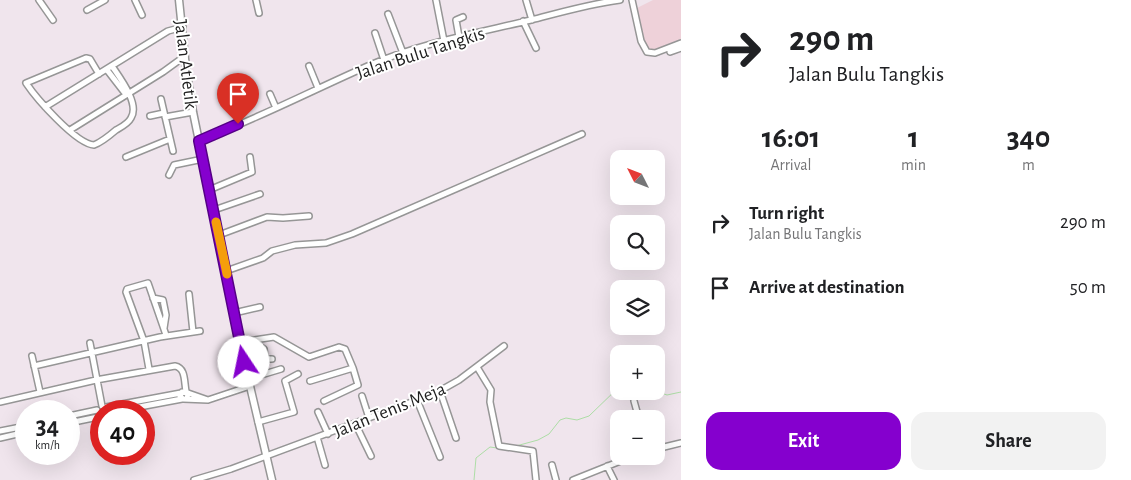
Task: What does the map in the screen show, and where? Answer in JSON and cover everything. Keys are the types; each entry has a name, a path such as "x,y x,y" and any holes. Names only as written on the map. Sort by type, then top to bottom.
{"street":[{"path":"39,0 53,20"},
{"path":"87,10 105,0"},
{"path":"135,0 142,15"},
{"name":"Jalan Atletik","path":"179,0 193,112 242,352 272,480"},
{"path":"256,0 260,13"},
{"path":"436,0 444,41"},
{"path":"526,0 532,20"},
{"name":"Jalan Bulu Tangkis","path":"199,141 318,88 403,53 579,6 620,0"},
{"path":"632,0 641,41 647,52 655,53 681,43"},
{"path":"388,14 403,53"},
{"path":"459,37 456,20 463,17"},
{"path":"523,21 536,48"},
{"path":"45,107 168,30 183,26"},
{"path":"375,32 384,60"},
{"path":"670,52 681,48"},
{"path":"70,130 163,72 185,56"},
{"path":"99,74 87,58 27,81 26,84 45,107 70,130 90,145 96,145 131,119 133,107 124,84 109,68"},
{"path":"308,66 318,88"},
{"path":"270,94 276,108"},
{"path":"161,99 173,151"},
{"path":"150,116 193,112"},
{"path":"226,271 262,258 272,251 295,244 326,243 352,234 582,134"},
{"path":"126,157 170,139"},
{"path":"209,190 252,172 250,157"},
{"path":"169,175 173,166 203,159"},
{"path":"214,210 260,194"},
{"path":"219,235 267,218 309,216"},
{"path":"149,369 144,341 126,291 148,283 154,298 161,298 163,300 166,335"},
{"path":"189,294 193,332"},
{"path":"234,313 260,307"},
{"path":"34,366 166,335 200,331"},
{"path":"241,342 274,337 309,357 339,347 345,349 358,385 324,401"},
{"path":"90,343 96,380 103,400"},
{"name":"Jalan Tenis Meja","path":"194,480 213,478 266,456 440,391 459,380 504,346"},
{"path":"242,352 261,347 264,349 265,359 272,359"},
{"path":"32,356 40,392"},
{"path":"0,402 149,369 175,366 180,367 182,370 185,395"},
{"path":"477,367 491,390 490,402 498,444 500,447 532,451 536,480"},
{"path":"310,381 353,368"},
{"path":"155,400 185,395 196,400 208,400 280,369"},
{"path":"258,422 293,413 294,408 285,381 298,374"},
{"path":"440,391 456,438"},
{"path":"155,402 185,395"},
{"path":"362,396 369,418"},
{"path":"417,400 440,456"},
{"path":"634,401 636,410"},
{"path":"318,412 328,434"},
{"path":"355,422 371,456"},
{"path":"0,431 15,428"},
{"path":"0,438 15,435"},
{"path":"317,437 325,465"},
{"path":"665,447 681,443"},
{"path":"552,465 556,480"},
{"path":"573,480 610,465"},
{"path":"607,466 614,480"}],"shaded area":[{"path":"653,0 681,0 681,39 651,52 646,47 637,8"}],"waterway":[{"path":"665,394 681,392"},
{"path":"516,446 538,440 549,434 560,420 566,418 577,420 589,416 610,396"},
{"path":"474,480 476,458 490,447 497,448"}],"slow traffic":[{"path":"216,222 227,274"}],"route":[{"path":"238,124 199,141 244,362"}]}
